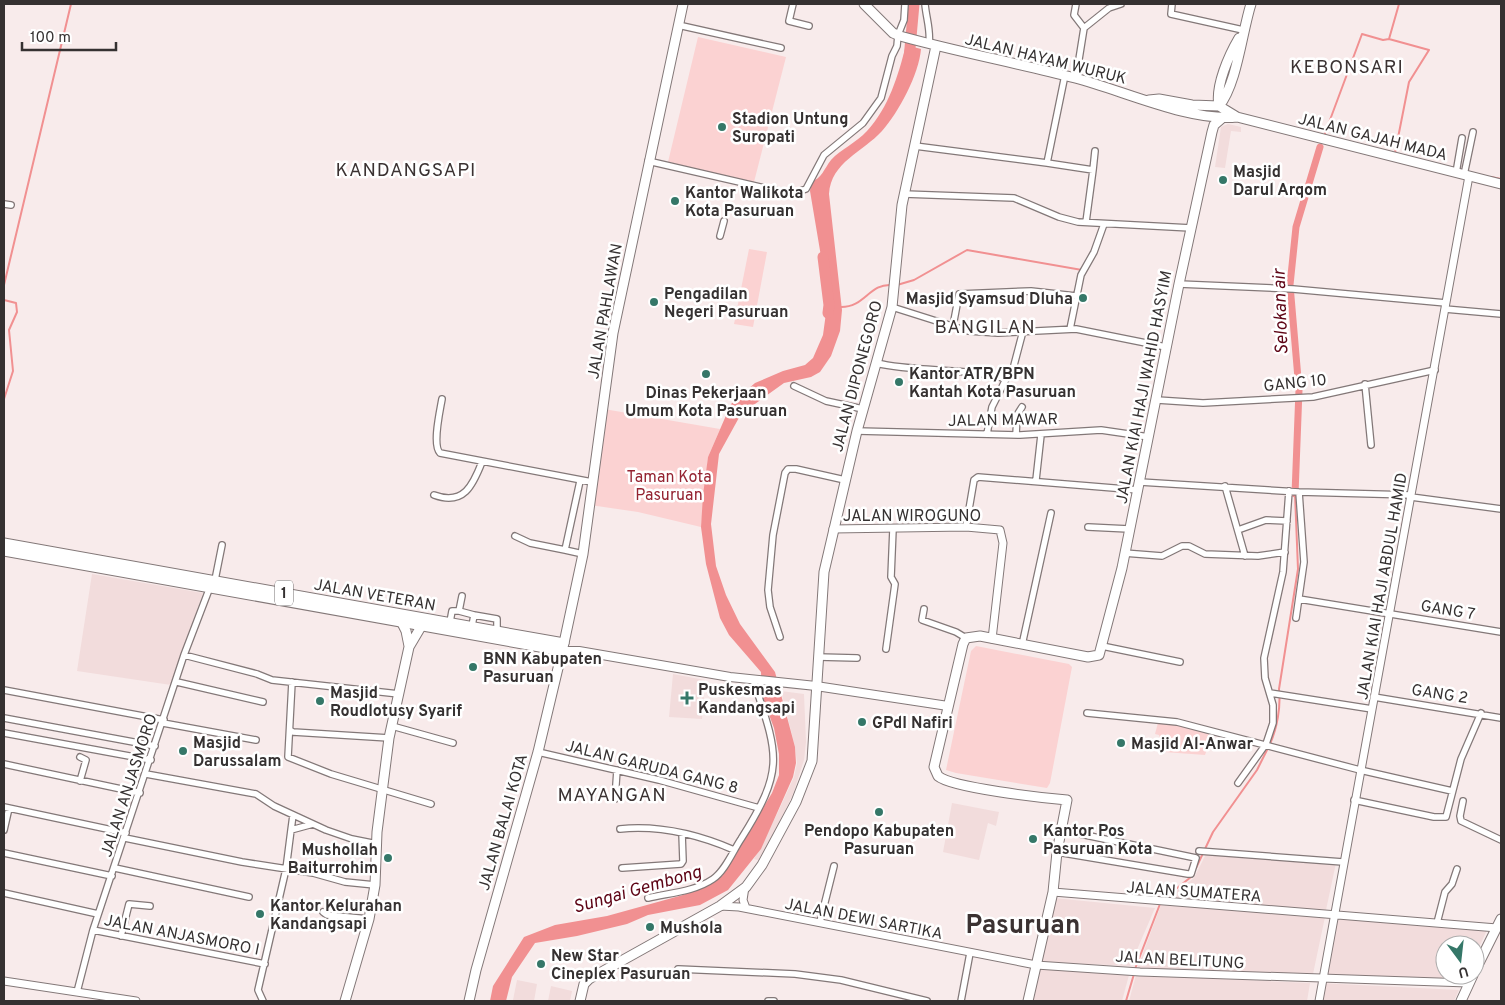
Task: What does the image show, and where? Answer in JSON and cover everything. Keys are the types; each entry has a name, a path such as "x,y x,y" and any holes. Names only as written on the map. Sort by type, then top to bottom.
{"main road":[{"name":"JALAN PAHLAWAN","path":"568,627 583,554 610,352 648,161 683,4"},
{"path":"864,4 899,36"},
{"name":"JALAN KIAI HAJI WAHID HASYIM","path":"1100,650 1139,486 1213,113 1223,90 1234,47 1242,32 1250,4"},
{"name":"JALAN HAYAM WURUK","path":"899,36 1065,75 1149,100 1159,105 1196,113 1213,113"},
{"name":"JALAN DIPONEGORO","path":"580,1001 584,984 589,979 720,906 746,887 762,865 775,842 796,802 810,768 824,572 856,431 892,307 904,194 915,146 931,44"},
{"path":"1223,90 1237,117"},
{"name":"JALAN HAYAM WURUK","path":"1149,100 1159,99 1192,104 1213,113"},
{"path":"1213,113 1237,117"},
{"path":"1213,113 1221,119 1237,117"},
{"name":"JALAN GAJAH MADA","path":"1237,117 1462,172 1501,184"},
{"name":"JALAN VETERAN","path":"4,542 422,625 496,635 563,647"},
{"name":"JALAN VETERAN","path":"4,551 148,572"},
{"name":"JALAN VETERAN","path":"261,593 450,622 472,626 496,635"},
{"path":"346,1001 369,920 375,885 382,789 389,738 409,646 422,625 430,619"},
{"path":"401,621 406,631 409,646"},
{"name":"JALAN BALAI KOTA","path":"470,1001 476,970 501,875 538,752 568,627"},
{"path":"1028,1001 1053,892 1057,852 1067,800 951,782 938,776 934,767 966,638 980,636 1088,657 1100,650"},
{"path":"563,647 756,679 948,706"},
{"path":"1485,951 1499,924"},
{"path":"1461,1001 1468,985"}],"street":[{"path":"793,4 790,21 809,26"},
{"path":"648,161 791,194 806,189 824,155 850,136 875,109 887,81 892,56 898,46 904,20 905,4"},
{"path":"925,4 927,25 931,33 931,44"},
{"path":"1076,4 1074,15 1084,28"},
{"path":"1076,78 1084,28 1109,8 1121,4"},
{"path":"1172,4 1171,14 1242,32"},
{"path":"678,24 781,48"},
{"path":"1047,163 1065,75"},
{"path":"1462,172 1473,132"},
{"path":"1462,138 1462,172"},
{"path":"915,146 1093,170"},
{"path":"1086,222 1095,151"},
{"name":"JALAN KIAI HAJI ABDUL HAMID","path":"1319,1001 1354,800 1435,370 1446,306 1462,172"},
{"path":"904,194 1014,198 1059,217 1086,222 1190,228"},
{"path":"4,204 11,205"},
{"path":"720,236 724,221"},
{"path":"1070,329 1081,275 1094,252 1104,224"},
{"path":"1179,284 1290,289 1501,314"},
{"path":"953,326 959,294 1031,292 1076,296"},
{"path":"892,307 968,331 998,333 1023,330 1070,329 1166,347"},
{"path":"987,434 992,407 1013,369 1023,330"},
{"path":"876,363 925,370 967,372 1005,381"},
{"name":"GANG 10","path":"1157,400 1203,403 1304,398 1435,370"},
{"path":"1364,384 1371,445"},
{"path":"794,386 826,400 863,410"},
{"path":"442,399 436,440 438,451 482,462 592,482"},
{"path":"1016,435 1017,414 1022,406"},
{"name":"JALAN MAWAR","path":"856,431 1041,435 1101,430 1149,437"},
{"path":"1036,480 1041,435"},
{"path":"434,495 443,499 458,497 471,486 482,462"},
{"path":"780,637 770,607 768,590 773,535 784,474 788,469 793,468 845,480"},
{"path":"966,527 976,477 1139,486 1225,486 1290,492 1411,496 1501,509"},
{"path":"565,550 580,481"},
{"path":"1225,486 1245,556"},
{"path":"1238,783 1267,744 1273,723 1273,693 1265,678 1264,658 1285,552 1290,492"},
{"path":"1296,618 1304,562 1299,492"},
{"path":"1022,645 1051,513"},
{"path":"1238,530 1266,520 1287,521"},
{"name":"JALAN WIROGUNO","path":"833,529 966,527 998,529 1002,535 992,639"},
{"path":"1088,527 1129,529"},
{"path":"886,649 895,584 891,577 894,529"},
{"path":"515,536 530,543 583,554"},
{"name":"JALAN ANJASMORO","path":"77,992 98,914 164,722 184,655 212,584 222,545"},
{"path":"1124,553 1162,556 1182,546 1189,546 1203,554 1245,556 1285,552"},
{"path":"459,611 462,596"},
{"name":"GANG 7","path":"1299,599 1501,632"},
{"path":"924,609 922,620 956,632 966,638"},
{"path":"450,622 452,611 498,620 496,635"},
{"path":"472,626 474,615"},
{"path":"1100,650 1180,662"},
{"path":"184,655 258,674 272,680 399,694"},
{"path":"818,657 857,658"},
{"path":"648,898 696,888 714,879 720,874 759,808 773,777 775,759 770,730 756,679"},
{"path":"177,682 262,702"},
{"path":"292,682 288,757 331,774 431,804"},
{"path":"4,690 256,740"},
{"path":"1273,693 1372,709"},
{"name":"GANG 2","path":"1374,697 1481,713 1501,718"},
{"path":"1087,713 1178,722 1276,746 1360,770 1452,791"},
{"path":"1354,800 1442,818 1446,817 1449,813 1452,791 1461,759 1481,713"},
{"path":"4,718 155,746"},
{"path":"392,726 453,743"},
{"path":"290,730 293,732 389,738"},
{"path":"4,733 151,760"},
{"name":"JALAN GARUDA GANG 8","path":"538,752 617,770 759,808"},
{"path":"80,757 86,760 80,780"},
{"path":"4,764 140,793"},
{"path":"615,799 617,770"},
{"path":"146,774 249,792 313,824 352,839 377,844"},
{"path":"1463,801 1461,821 1501,840"},
{"path":"4,830 6,808 242,862 313,873 345,882 375,885"},
{"path":"263,1001 259,997 258,990 266,964 286,869 293,815"},
{"path":"291,830 313,824"},
{"path":"620,829 656,827 682,833 734,850"},
{"path":"1057,852 1188,874 1191,874 1196,858 1061,830"},
{"path":"622,868 681,864 683,861 682,833"},
{"path":"1200,851 1343,862"},
{"path":"4,853 112,876"},
{"path":"820,922 834,866"},
{"path":"115,868 249,897"},
{"path":"1436,923 1445,892 1452,884 1457,869"},
{"path":"746,887 742,900 746,908"},
{"name":"JALAN SUMATERA","path":"1053,892 1166,903 1436,923 1499,924"},
{"path":"4,893 98,914"},
{"path":"121,936 129,904 150,906"},
{"name":"JALAN DEWI SARTIKA","path":"720,906 746,908 820,922 1036,966"},
{"path":"324,912 327,915 369,920"},
{"name":"JALAN ANJASMORO I","path":"93,930 266,964"},
{"path":"961,1001 970,952"},
{"name":"JALAN BELITUNG","path":"1036,966 1323,979 1435,979"},
{"path":"678,969 795,974 841,980 927,1001"},
{"path":"4,981 136,1001"},
{"path":"768,1001 774,1001"}],"shaded area":[{"path":"906,45 921,49 916,70 907,92 882,131 849,158 835,174 831,183 829,194 842,310 840,331 831,356 820,372 811,377 784,383 741,414 719,454 711,524 716,566 726,595 740,624 775,672 795,747 796,763 793,777 761,849 728,890 700,905 648,915 627,924 577,936 535,943 512,977 506,1001 490,1001 493,986 524,937 555,925 607,916 683,895 709,885 722,876 772,793 779,775 779,754 774,728 762,696 761,672 729,635 720,618 706,564 701,527 708,457 731,404 755,383 783,371 805,365 813,358 823,335 828,298 810,191 811,182 820,176 835,156 863,135 875,122 892,91"},
{"path":"1228,124 1241,127 1241,132 1231,131 1225,168 1215,167 1221,127"},
{"path":"92,574 203,593 171,685 77,671"},
{"name":"Puskesmas Kandangsapi","path":"673,674 705,680 702,719 669,717"},
{"path":"781,691 804,694 806,742 804,760 793,794 761,861 754,859 794,777 797,763 795,747"},
{"path":"952,803 999,812 996,826 988,823 979,860 943,852"},
{"path":"1206,854 1336,863 1326,910 1164,900 1194,878"},
{"path":"1054,898 1155,908 1130,966 1044,962 1041,959"},
{"path":"1161,905 1325,917 1313,974 1137,969"},
{"path":"1331,917 1487,930 1485,935 1435,935 1435,980 1320,975"},
{"path":"1043,969 1129,975 1122,1001 1030,1001 1037,971"},
{"path":"1136,975 1310,983 1307,1001 1129,1001"},
{"path":"517,980 537,984 534,1001 513,1000"},
{"path":"1319,983 1459,990 1454,1001 1316,1001"},
{"path":"551,986 572,991 570,1001 548,1001"}],"green space":[{"name":"Stadion Untung Suropati","path":"698,37 786,57 754,182 668,162"},
{"path":"749,249 767,252 753,327 734,324"},
{"name":"Taman Kota Pasuruan","path":"604,409 720,429 708,457 701,527 638,512 590,505"},
{"path":"976,646 1069,664 1072,667 1050,783 1047,788 946,770 971,651"},
{"path":"1159,719 1213,731 1205,755 1164,752 1164,740 1155,734"}],"waterway":[{"path":"4,285 71,4"},
{"name":"Sungai Gembong","path":"909,59 914,4"},
{"path":"1324,136 1362,34 1383,40 1389,39 1399,4"},
{"path":"1389,39 1429,50 1409,82 1395,153"},
{"name":"Selokan air","path":"1295,494 1299,390 1290,285 1296,227 1320,147"},
{"path":"1491,177 1501,179"},
{"path":"897,285 914,280 967,250 1082,270"},
{"name":"Sungai Gembong","path":"823,257 829,305 828,313"},
{"path":"840,307 855,304 872,291 884,285 892,285"},
{"path":"4,300 16,303 17,312 9,330 13,371 4,399"},
{"path":"1270,744 1278,717 1279,689 1298,569 1295,494"},
{"path":"1196,868 1213,832 1257,770 1268,748"},
{"path":"1162,900 1191,877"},
{"path":"1135,969 1160,904"},
{"path":"1126,1001 1134,974"}],"place":[{"name":"Stadion Untung Suropati","path":"722,127"},
{"name":"Masjid Darul Arqom","path":"1223,180"},
{"name":"Kantor Walikota Kota Pasuruan","path":"675,201"},
{"name":"Masjid Syamsud Dluha","path":"1083,298"},
{"name":"Pengadilan Negeri Pasuruan","path":"654,302"},
{"name":"Dinas Pekerjaan Umum Kota Pasuruan","path":"706,374"},
{"name":"Kantor ATR/BPN Kantah Kota Pasuruan","path":"899,382"},
{"name":"BNN Kabupaten Pasuruan","path":"473,667"},
{"name":"Puskesmas Kandangsapi","path":"687,698"},
{"name":"Masjid Roudlotusy Syarif","path":"320,701"},
{"name":"GPdI Nafiri","path":"862,722"},
{"name":"Masjid Al-Anwar","path":"1121,743"},
{"name":"Masjid Darussalam","path":"183,751"},
{"name":"Pendopo Kabupaten Pasuruan","path":"879,812"},
{"name":"Kantor Pos Pasuruan Kota","path":"1033,839"},
{"name":"Mushollah Baiturrohim","path":"388,858"},
{"name":"Kantor Kelurahan Kandangsapi","path":"260,914"},
{"name":"Mushola","path":"650,927"},
{"name":"New Star Cineplex Pasuruan","path":"541,964"}],"district":[{"name":"KEBONSARI","path":"1347,66"},
{"name":"KANDANGSAPI","path":"406,169"},
{"name":"BANGILAN","path":"985,326"},
{"name":"MAYANGAN","path":"612,794"},
{"name":"Pasuruan","path":"1023,924"}]}
